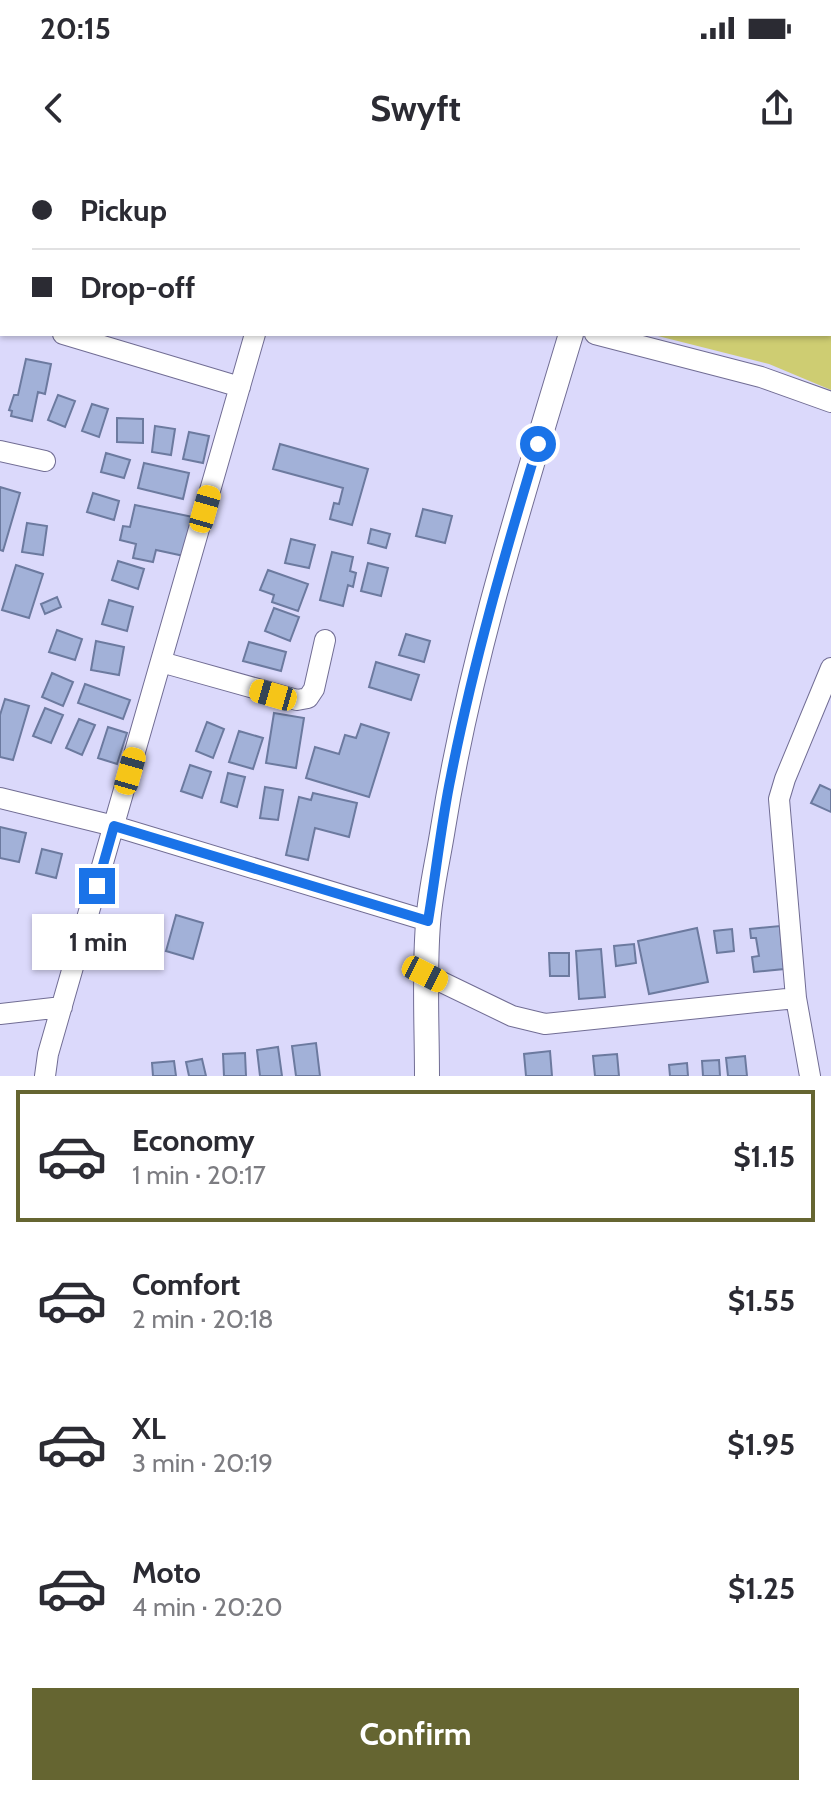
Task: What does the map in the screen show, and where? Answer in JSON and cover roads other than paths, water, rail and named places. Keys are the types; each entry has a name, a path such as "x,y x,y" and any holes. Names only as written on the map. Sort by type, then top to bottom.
{"street":[{"path":"70,336 240,387"},
{"path":"45,1076 48,1054 254,336"},
{"path":"427,1076 425,974 428,921 451,776 513,526 570,336"},
{"path":"603,336 761,377 831,402"},
{"path":"0,451 45,461"},
{"path":"161,662 297,700 308,698 314,689 325,640"},
{"path":"810,1076 796,998 779,799 831,668"},
{"path":"0,798 114,826 428,921"},
{"path":"425,974 512,1016 545,1024 796,998"},
{"path":"0,1014 62,1007"}]}
